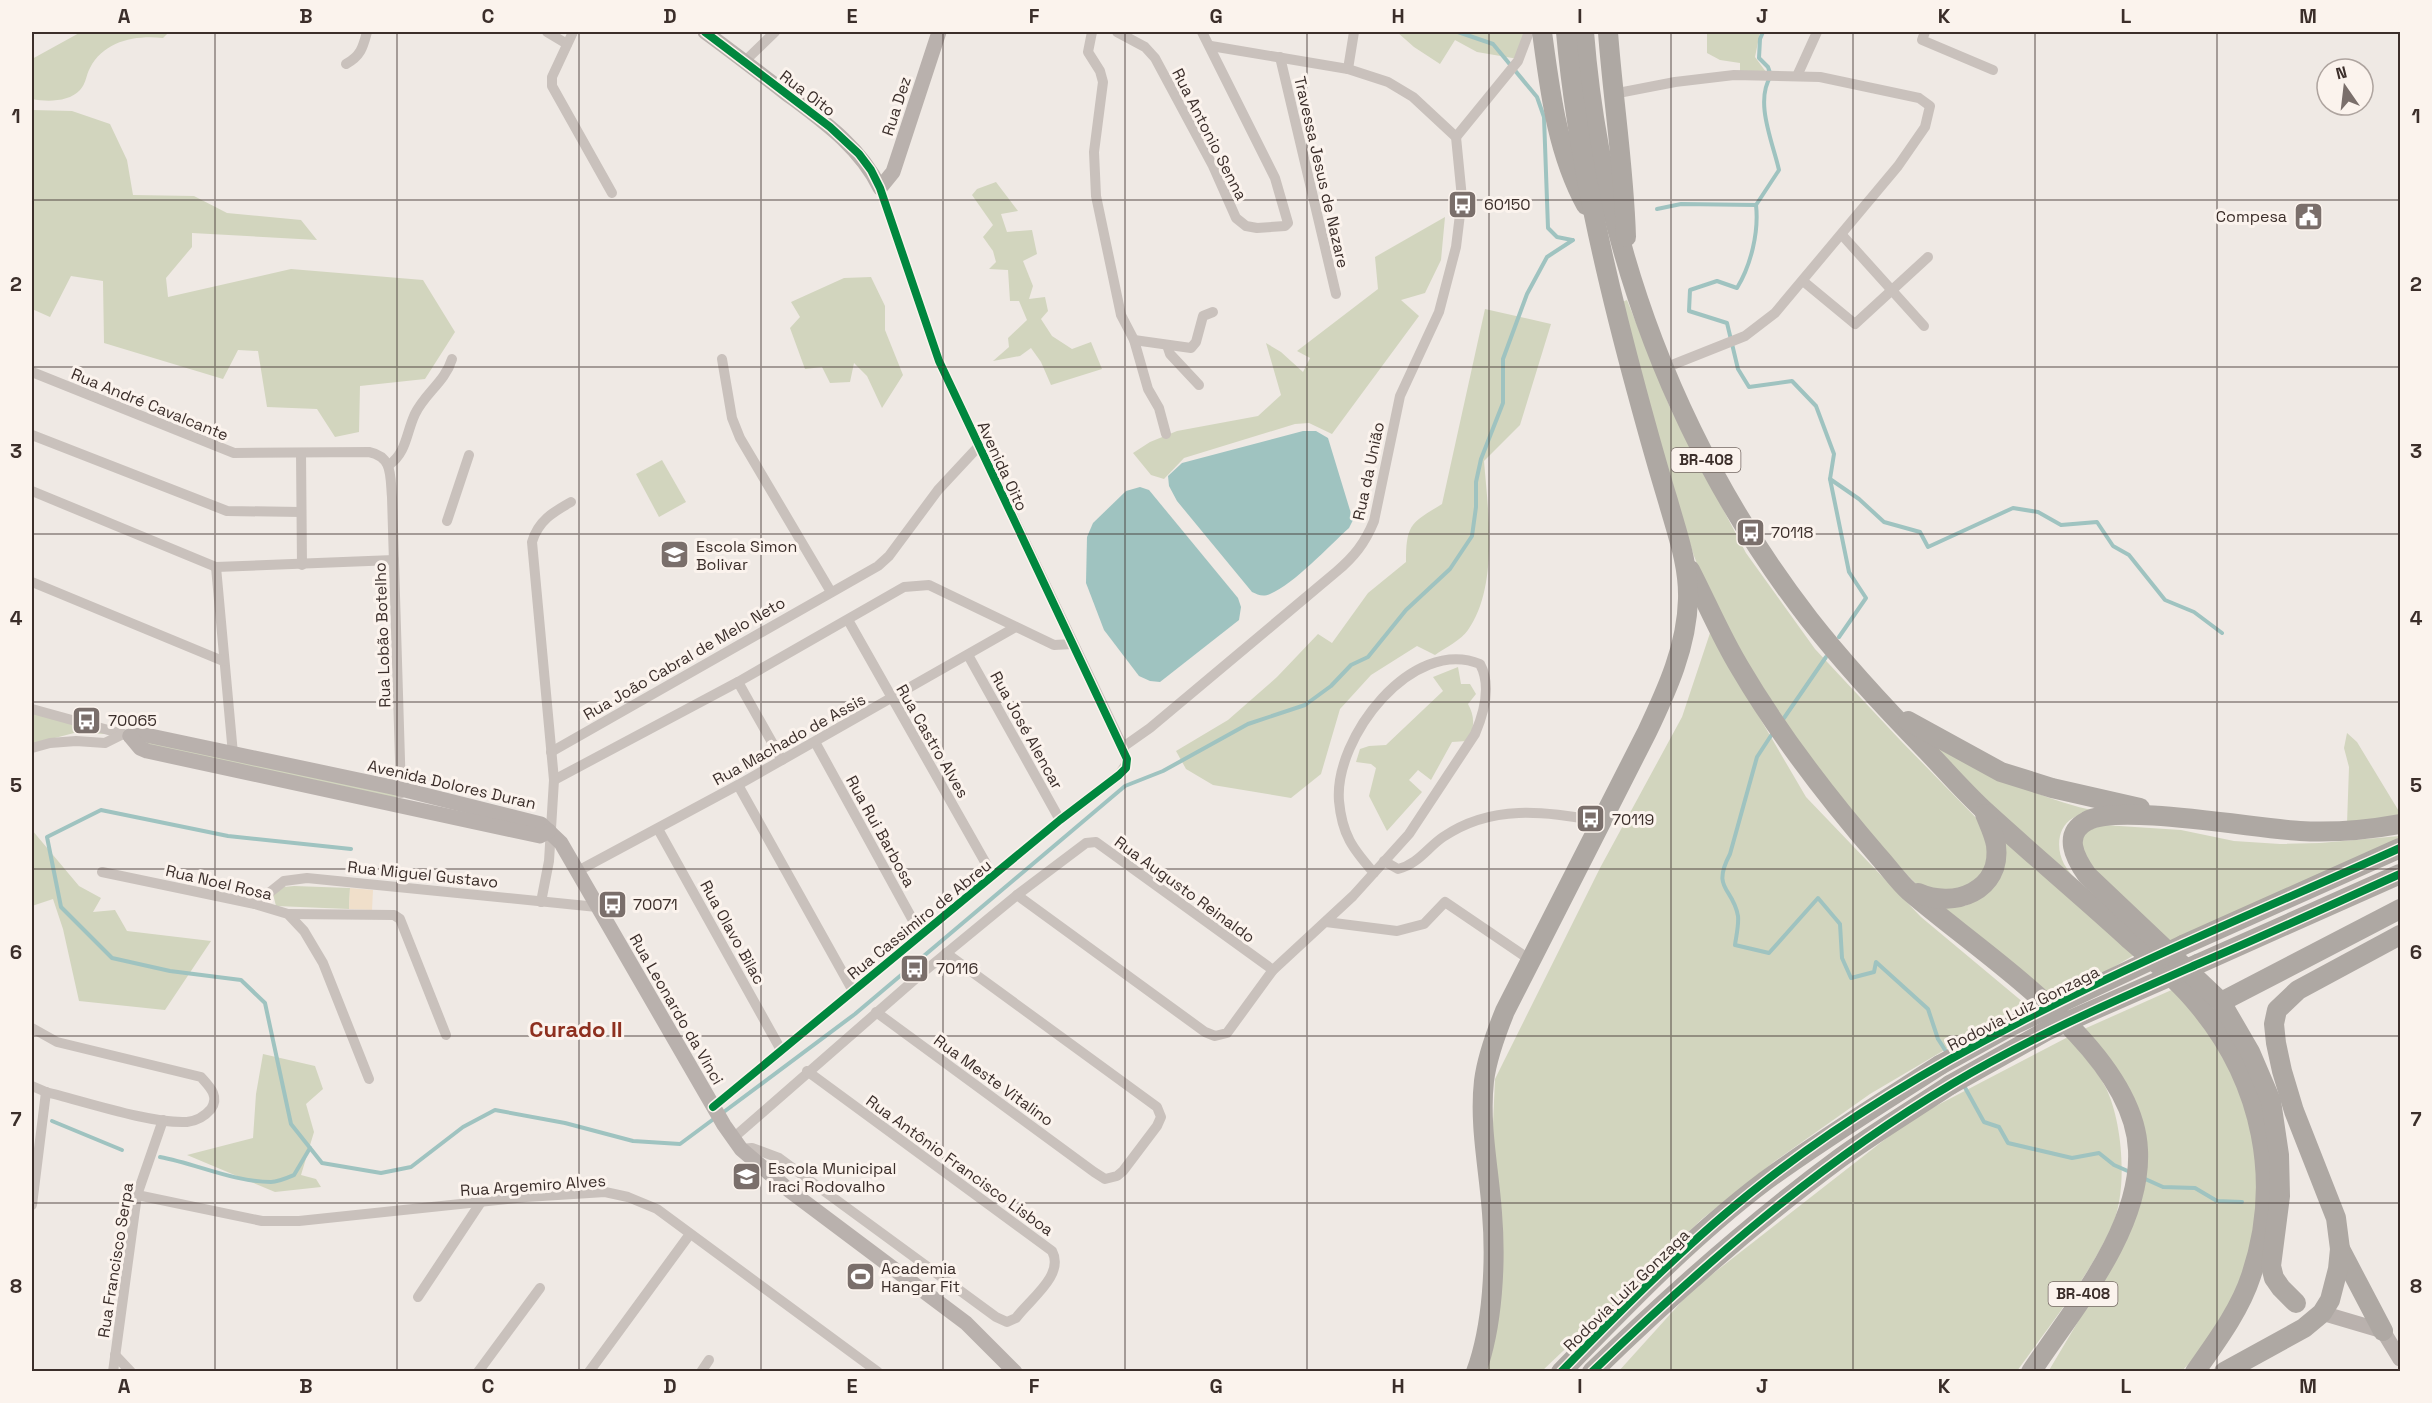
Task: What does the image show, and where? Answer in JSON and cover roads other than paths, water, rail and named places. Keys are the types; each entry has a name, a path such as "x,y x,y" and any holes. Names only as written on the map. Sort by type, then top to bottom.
{"highway":[{"path":"1542,32 1550,89 1562,144 1574,181 1596,223"},
{"name":"BR-408","path":"1566,32 1571,88 1595,178 1662,369 1684,419 1752,537 1808,619 1884,706 1983,809 2184,988 2224,1039 2246,1081 2261,1126 2266,1198 2254,1265 2231,1318 2195,1371"},
{"name":"BR-408","path":"1584,32 1595,178 1596,223 1636,388 1684,557 1728,647 1762,704 1809,772 1907,889 2030,990 2081,1038 2107,1069 2124,1098 2134,1127 2139,1150 2128,1211 2098,1272 2031,1371"},
{"path":"1608,32 1613,94 1622,155 1626,266"},
{"path":"1476,1371 1490,1309 1493,1260 1492,1214 1483,1120 1484,1080 1493,1042 1505,1011 1647,732 1678,658 1687,627 1688,596 1684,557"},
{"path":"1884,706 1949,746 2001,772 2052,788 2189,819"},
{"path":"1907,889 1935,899 1966,897 1980,889 1993,869 1996,856 1992,830 1983,809"},
{"path":"2296,1303 2274,1278 2271,1266 2280,1196 2279,1155 2271,1101 2250,1052 2221,1002 2087,875 2073,848 2072,837 2086,821 2098,816 2189,819 2299,831 2339,832 2400,824"},
{"name":"Rodovia Luiz Gonzaga","path":"1561,1371 1639,1292 1763,1183 1854,1120 1940,1065 2005,1029 2183,945 2400,849"},
{"name":"Rodovia Luiz Gonzaga","path":"1592,1371 1676,1291 1787,1198 1843,1156 1950,1085 2048,1030 2400,874"},
{"path":"2221,1002 2400,909"},
{"path":"2224,1371 2304,1328 2322,1313 2330,1300 2340,1249 2336,1218 2285,1081 2274,1024 2277,1010 2292,994 2400,935"},
{"path":"2340,1249 2383,1331"},
{"path":"2254,1265 2265,1284 2296,1303 2322,1313"},
{"path":"1605,1371 1676,1291"}],"street":[{"path":"346,64 356,59 362,51 367,32"},
{"path":"547,32 567,44"},
{"path":"573,32 552,77 552,86 612,193"},
{"name":"Rua Oito","path":"705,32 837,133 872,170 880,188"},
{"path":"745,61 775,32"},
{"name":"Rua Dez","path":"880,188 893,172 939,32"},
{"path":"1092,32 1088,51 1100,71 1104,91 1094,152 1096,196 1118,302 1134,340 1148,389 1161,413 1166,434"},
{"name":"Rua Antonio Senna","path":"1118,32 1145,47 1155,58 1213,166 1236,218 1246,226 1257,228 1285,226 1288,220 1279,188 1211,46"},
{"path":"1202,32 1211,46 1348,69 1388,82 1413,97 1456,137 1518,61 1529,32"},
{"path":"1348,69 1354,32"},
{"path":"1797,76 1817,32"},
{"path":"1925,32 1922,40 1993,70"},
{"name":"Travessa Jesus de Nazare","path":"1280,57 1336,294"},
{"path":"1613,94 1722,76 1797,76 1855,83 1919,98 1930,106 1925,127 1898,166 1803,281 1762,325 1738,338 1662,369"},
{"name":"Rua da União","path":"1123,747 1150,728 1354,557 1367,540 1374,521 1400,396 1439,312 1452,270 1462,198 1456,137"},
{"name":"Avenida Oito","path":"880,188 930,337 1072,644 1123,747"},
{"path":"1842,235 1924,326"},
{"path":"1803,281 1855,324 1928,257"},
{"path":"1134,340 1155,341 1191,348 1196,342 1203,316 1213,312"},
{"path":"1167,345 1170,354 1198,384"},
{"path":"390,465 400,456 414,416 427,394 444,378 452,359"},
{"path":"722,359 732,418 740,438 831,592"},
{"name":"Rua André Cavalcante","path":"32,372 225,450 243,454 369,452 386,458 390,465"},
{"path":"32,435 227,511 301,512"},
{"name":"Rua João Cabral de Melo Neto","path":"551,752 884,561 938,490 979,446"},
{"path":"301,453 302,565"},
{"path":"447,521 470,455"},
{"name":"Rua Lobão Botelho","path":"390,465 401,789 399,804"},
{"path":"32,491 216,567 394,560"},
{"path":"542,902 549,861 549,831 554,780 532,542 544,520 571,502"},
{"path":"216,567 232,754"},
{"path":"32,582 223,661"},
{"path":"554,780 738,682 904,587 922,584 947,593 1014,628 1054,645 1072,644"},
{"name":"Rua Castro Alves","path":"848,620 993,876"},
{"name":"Rua Machado de Assis","path":"576,872 738,785 1014,628"},
{"name":"Rua José Alencar","path":"968,655 1060,820"},
{"path":"737,1144 807,1071 1017,895 1205,1032 1215,1036 1227,1033 1273,970 1326,922 1374,873 1409,834 1475,734 1482,717 1486,681 1480,664 1449,659 1422,669 1378,701 1353,742 1340,789 1342,821 1347,840 1374,873"},
{"path":"738,682 782,760"},
{"name":"Avenida Dolores Duran","path":"32,709 126,735 146,735 401,789 541,824 549,831 540,836 147,751 140,748 126,735"},
{"path":"32,748 50,743 76,741 105,743 126,735"},
{"name":"Rua Rui Barbosa","path":"815,742 921,935"},
{"name":"Rua Cassimiro de Abreu","path":"718,1115 781,1050 1060,820 1123,771 1127,759 1123,747"},
{"path":"738,785 853,992"},
{"path":"1384,861 1398,869 1410,865 1443,837 1470,824 1516,811 1600,821"},
{"name":"Rua Olavo Bilac","path":"658,829 781,1050"},
{"name":"Rua Leonardo da Vinci","path":"549,831 561,843 737,1144 790,1191 966,1323 1015,1371"},
{"name":"Rua Augusto Reinaldo","path":"1017,895 1078,847 1095,842 1273,970"},
{"name":"Rua Noel Rosa","path":"102,872 255,904 288,914 304,932 323,963 369,1079"},
{"name":"Rua Miguel Gustavo","path":"255,904 284,881 307,878 597,907"},
{"path":"1326,922 1397,931 1424,924 1445,902 1524,955"},
{"path":"288,914 394,915 400,920 446,1035"},
{"name":"Rua Meste Vitalino","path":"876,1012 1094,1172 1105,1179 1117,1176 1157,1126 1160,1112 1144,1097 946,954"},
{"path":"32,1028 57,1042 201,1077 211,1087 214,1097 213,1106 201,1118 189,1122 162,1120 46,1092 32,1086"},
{"name":"Rua Antônio Francisco Lisboa","path":"737,1144 779,1158 991,1313 1007,1322 1016,1318 1055,1272 1056,1259 1052,1251 807,1071"},
{"path":"32,1205 46,1092"},
{"name":"Rua Francisco Serpa","path":"113,1371 137,1196 162,1120"},
{"name":"Rua Argemiro Alves","path":"137,1196 262,1221 299,1221 605,1192 628,1197 657,1209 878,1371"},
{"path":"418,1297 481,1202"},
{"path":"589,1371 690,1234"},
{"path":"478,1371 540,1287"},
{"path":"2322,1313 2383,1331 2400,1359"},
{"path":"115,1355 131,1371"},
{"path":"701,1371 709,1360"}],"water":[{"path":"1303,431 1316,431 1328,438 1353,520 1349,528 1290,582 1270,594 1258,595 1252,592 1177,501 1169,486 1168,476 1182,463"},
{"path":"1140,487 1149,490 1238,598 1241,607 1239,620 1160,682 1139,676 1104,630 1086,583 1087,537 1093,523 1126,491"}],"waterway":[{"path":"1458,32 1493,44 1537,97 1544,117 1548,228 1557,237 1572,240"},
{"path":"1756,205 1779,170 1764,110 1766,86 1771,76 1768,67 1759,58 1760,39 1763,32"},
{"path":"1657,209 1681,204 1756,205"},
{"path":"1756,205 1753,248 1737,288 1717,281 1690,290 1689,311 1727,323 1738,369 1749,387 1792,381 1816,406 1834,454 1830,479 1849,572 1866,598 1839,637"},
{"path":"721,1114 855,1014 1125,786 1163,771 1248,724 1305,705 1331,686 1351,665 1368,657 1406,610 1450,569 1472,536 1476,507 1476,482 1481,459 1503,403 1503,359 1527,294 1547,257 1573,240"},
{"path":"1830,479 1859,499 1884,522 1920,532 1928,547 2013,508 2038,512 2061,525 2097,522 2113,546 2129,555 2165,600 2194,612 2222,633"},
{"path":"1784,718 1826,657"},
{"path":"1774,731 1757,757 1723,875 1725,888 1738,916 1735,945 1769,953 1818,898 1840,924 1842,958 1851,978 1874,972 1876,962 1928,1009 1938,1039 1947,1053"},
{"path":"351,849 228,836 101,810 47,837 61,907 112,958 170,971 241,980 265,1003 291,1124 322,1163 381,1173 411,1167 463,1127 495,1110 565,1123 633,1141 680,1144 715,1118"},
{"path":"1963,1084 1984,1122 1999,1127 2008,1143 2072,1158 2099,1153 2114,1165 2130,1172"},
{"path":"52,1121 122,1150"},
{"path":"160,1157 229,1176 271,1182 294,1175 310,1148"},
{"path":"2143,1178 2163,1187 2195,1188 2217,1201 2242,1202"}],"place":[{"name":"60150","path":"1463,204"},
{"name":"Compesa","path":"2308,216"},
{"name":"70118","path":"1750,532"},
{"name":"Escola Simon Bolivar","path":"675,555"},
{"name":"70065","path":"87,720"},
{"name":"70119","path":"1591,819"},
{"name":"70071","path":"612,904"},
{"name":"70116","path":"915,968"},
{"name":"Escola Municipal Iraci Rodovalho","path":"747,1177"},
{"name":"Academia Hangar Fit","path":"860,1277"}],"district":[{"name":"Curado II","path":"576,1029"}]}
